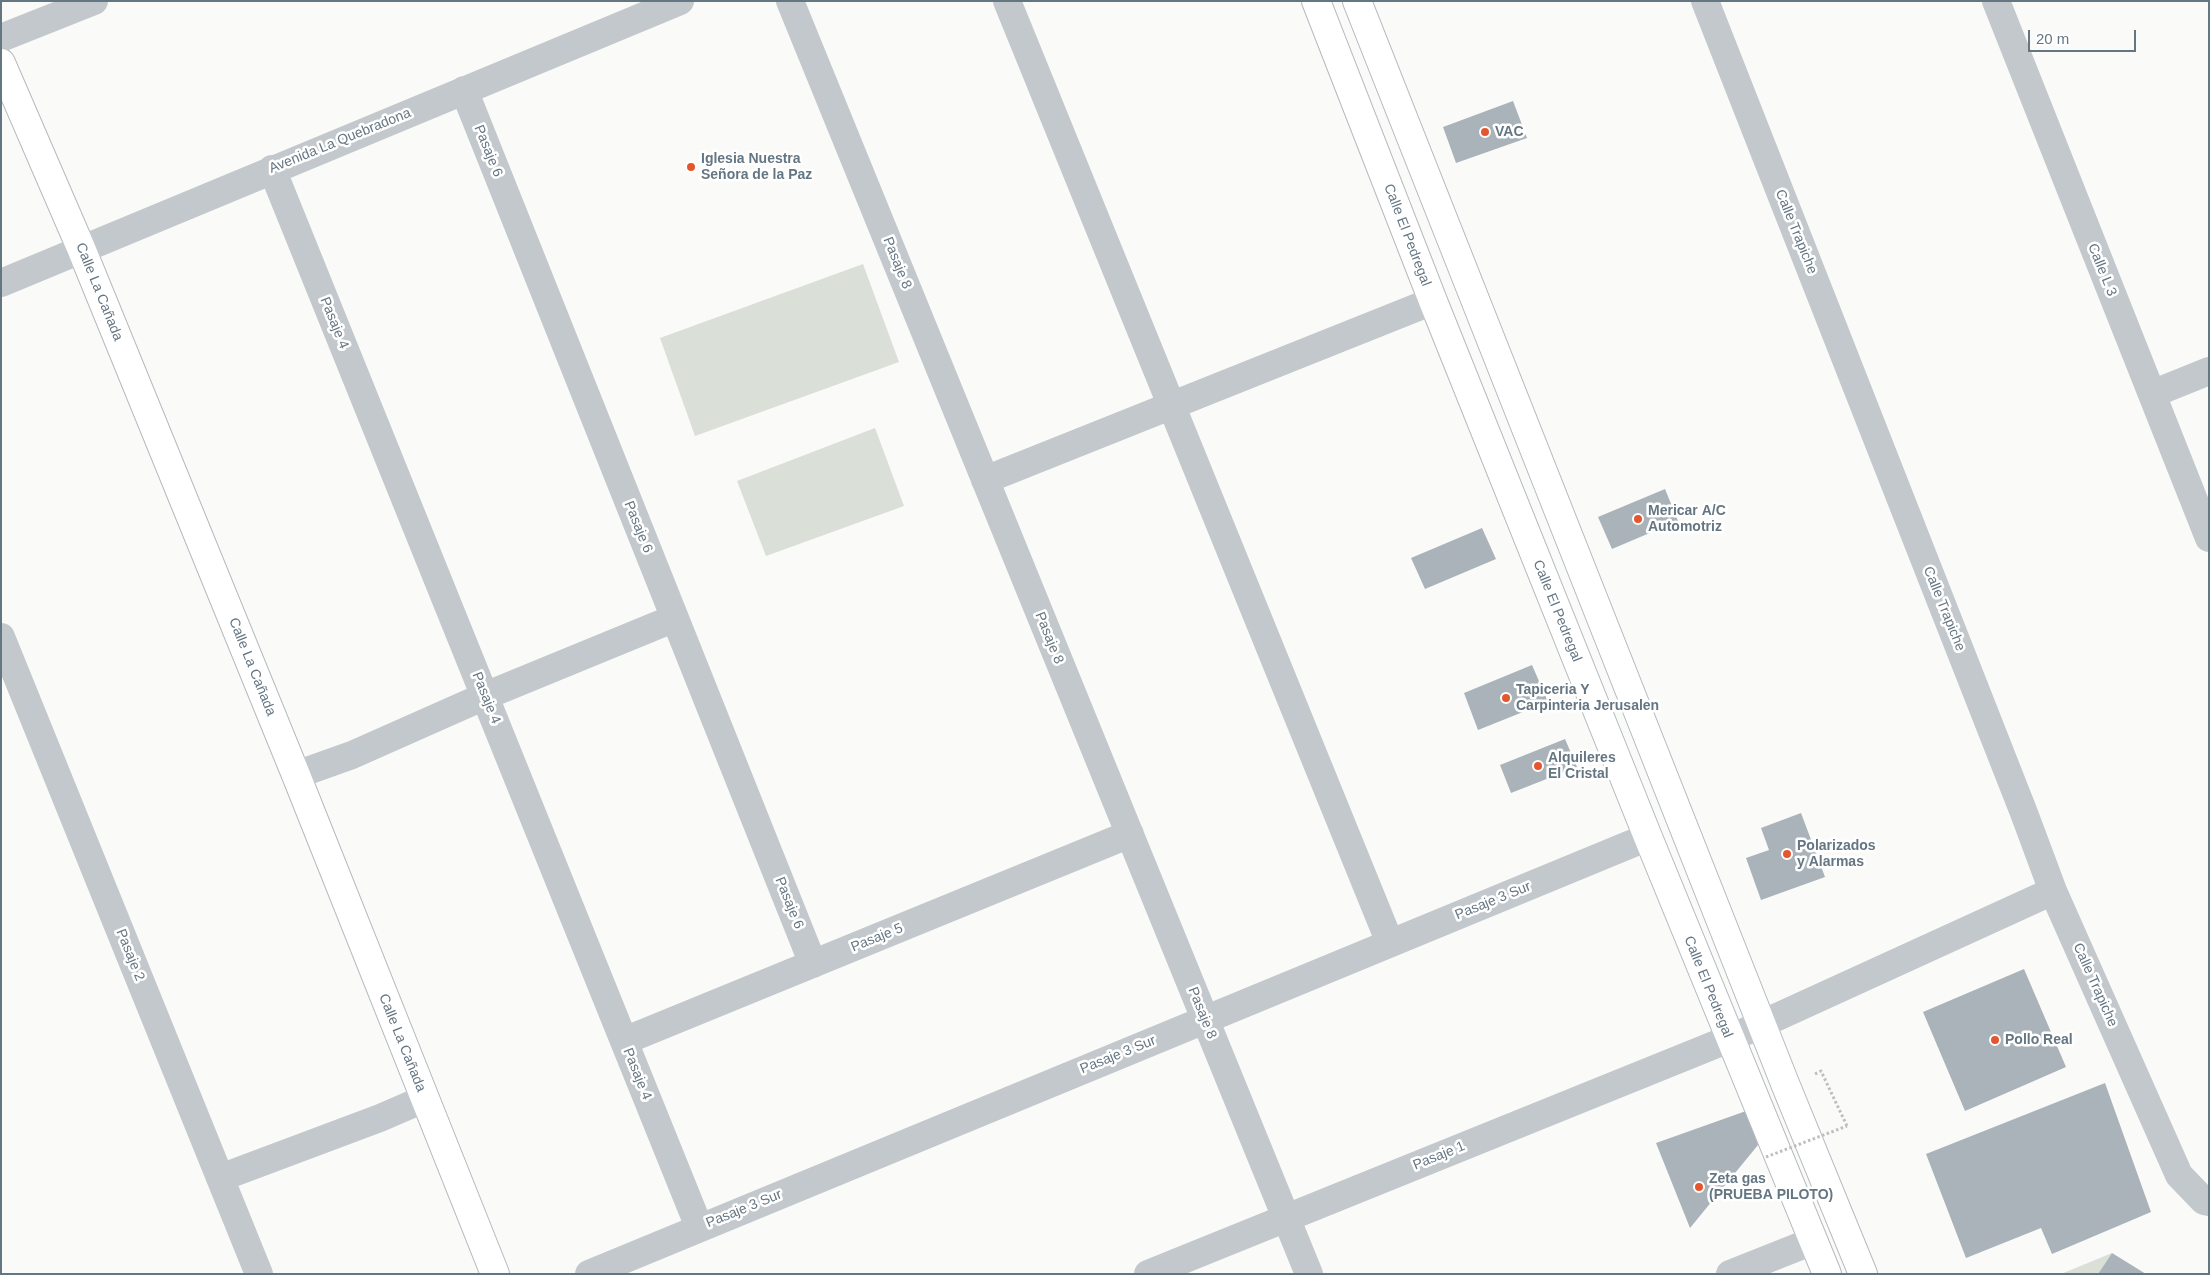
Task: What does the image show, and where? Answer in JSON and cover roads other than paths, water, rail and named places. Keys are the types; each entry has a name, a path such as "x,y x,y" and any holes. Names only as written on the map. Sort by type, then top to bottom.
{"main road":[{"name":"Calle El Pedregal","path":"1316,1 1433,301 1729,1039 1827,1274"},
{"path":"1357,1 1762,1024 1863,1274"},
{"name":"Calle La Cañada","path":"1,63 81,248 296,775 495,1274"}],"street":[{"path":"1,38 94,1"},
{"name":"Avenida La Quebradona","path":"1,283 81,248 680,1"},
{"name":"Pasaje 8","path":"790,1 1309,1274"},
{"path":"1007,1 1390,943"},
{"name":"Calle Trapiche","path":"1705,1 2053,891 2179,1175 2204,1201 2209,1202"},
{"name":"Calle L 3","path":"1996,1 2209,538"},
{"name":"Pasaje 6","path":"464,90 813,964"},
{"name":"Pasaje 4","path":"272,170 700,1227"},
{"path":"985,480 1433,301"},
{"path":"2152,394 2209,371"},
{"path":"296,775 352,755 485,696 675,618"},
{"name":"Pasaje 2","path":"1,637 259,1274"},
{"name":"Pasaje 5","path":"624,1041 1130,834"},
{"name":"Pasaje 3 Sur","path":"590,1274 1648,837"},
{"name":"Pasaje 1","path":"1148,1274 1729,1039 2053,891"},
{"path":"220,1178 380,1118 424,1099"},
{"path":"1730,1274 1813,1241"}],"place":[{"name":"VAC","path":"1485,132"},
{"name":"Iglesia Nuestra Señora de la Paz","path":"691,167"},
{"name":"Mericar A/C Automotriz","path":"1638,519"},
{"name":"Tapiceria Y Carpinteria Jerusalen","path":"1506,698"},
{"name":"Alquileres El Cristal","path":"1538,766"},
{"name":"Polarizados y Alarmas","path":"1787,854"},
{"name":"Pollo Real","path":"1995,1040"},
{"name":"Zeta gas (PRUEBA PILOTO)","path":"1699,1187"}]}
